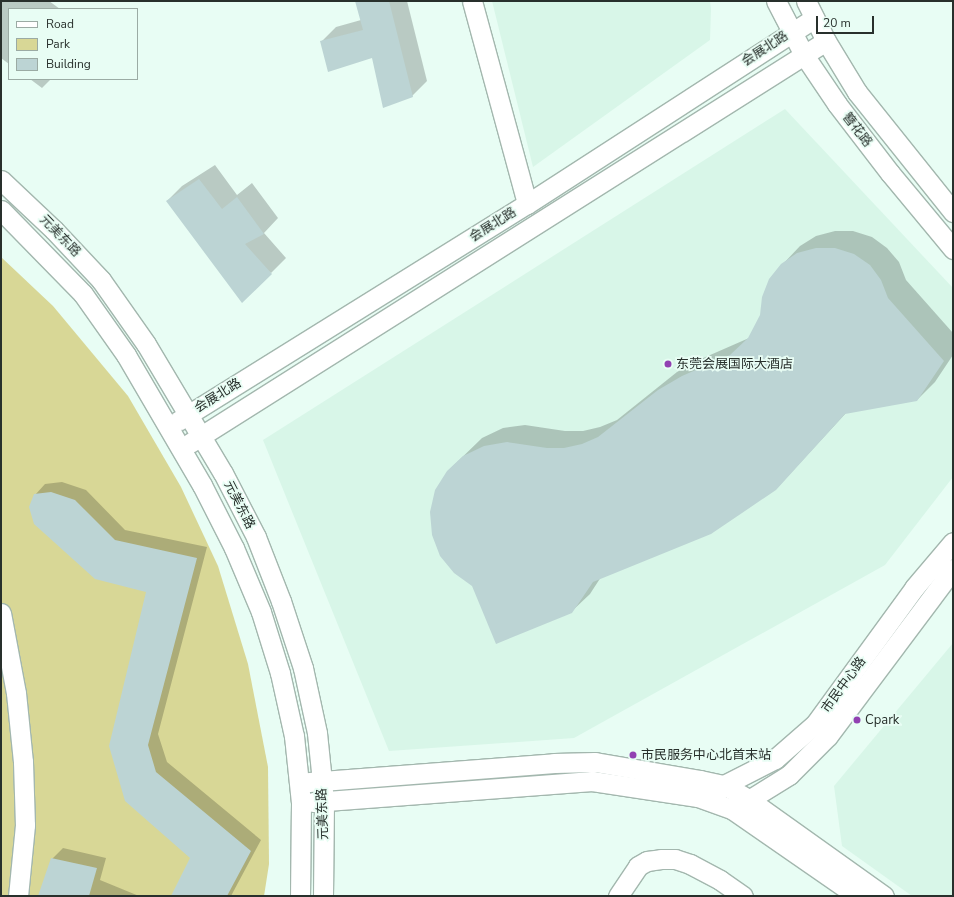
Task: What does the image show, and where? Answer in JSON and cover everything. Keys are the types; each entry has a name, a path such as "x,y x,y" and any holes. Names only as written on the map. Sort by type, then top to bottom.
{"street":[{"path":"472,1 526,204"},
{"name":"簪花路","path":"776,1 804,55 842,111 890,173 953,249"},
{"name":"簪花路","path":"806,1 826,41 857,92 953,212"},
{"name":"会展北路","path":"168,427 526,204 814,18"},
{"name":"会展北路","path":"181,448 826,41"},
{"name":"元美东路","path":"1,180 54,230 101,280 146,344 223,473 256,537 281,601 303,668 317,733 324,801 323,896"},
{"name":"元美东路","path":"1,210 83,294 126,355 181,448 234,548 261,612 280,673 294,736 301,803 300,896"},
{"name":"市民中心路","path":"709,800 724,785 775,759 815,724 914,588 953,542"},
{"name":"市民中心路","path":"740,805 789,775 828,736 953,569"},
{"path":"1,613 16,693 23,762 24,825 18,896"},
{"path":"300,783 554,763 595,762 724,785 740,805 857,896"},
{"path":"301,803 592,781 740,805 884,896"},
{"path":"618,896 638,866 647,861 675,859 690,864 720,880 743,896"}],"shaded area":[{"path":"492,1 710,1 710,40 533,167"},
{"name":"东莞会展国际大酒店","path":"785,109 953,288 953,477 885,565 574,738 389,751 263,440"},
{"path":"953,643 953,896 912,896 842,846 834,786"}],"green space":[{"path":"1,257 53,306 128,396 181,487 218,566 248,664 268,767 269,864 264,896 1,896"}],"building":[{"path":"355,1 389,1 413,97 383,108 372,58 328,72 320,41 363,30"},
{"path":"199,179 222,209 237,197 264,234 245,244 272,274 242,303 166,201"},
{"path":"816,248 835,248 854,254 870,265 881,280 888,298 944,361 917,401 845,414 776,490 711,534 593,582 572,613 496,644 472,586 454,573 440,556 432,535 430,512 435,490 447,471 463,456 484,446 507,442 547,448 564,448 582,444 598,437 658,390 682,376 730,355 748,338 760,315 762,297 769,279 781,264 797,253"},
{"path":"51,492 75,500 115,540 197,558 148,745 156,772 251,851 227,896 171,896 190,858 125,801 109,746 146,592 95,579 34,524 29,507 34,494"},
{"path":"51,858 97,868 89,896 38,896"}],"place":[{"name":"东莞会展国际大酒店","path":"668,364"},
{"name":"Cpark","path":"857,720"},
{"name":"市民服务中心北首末站","path":"633,755"}]}
